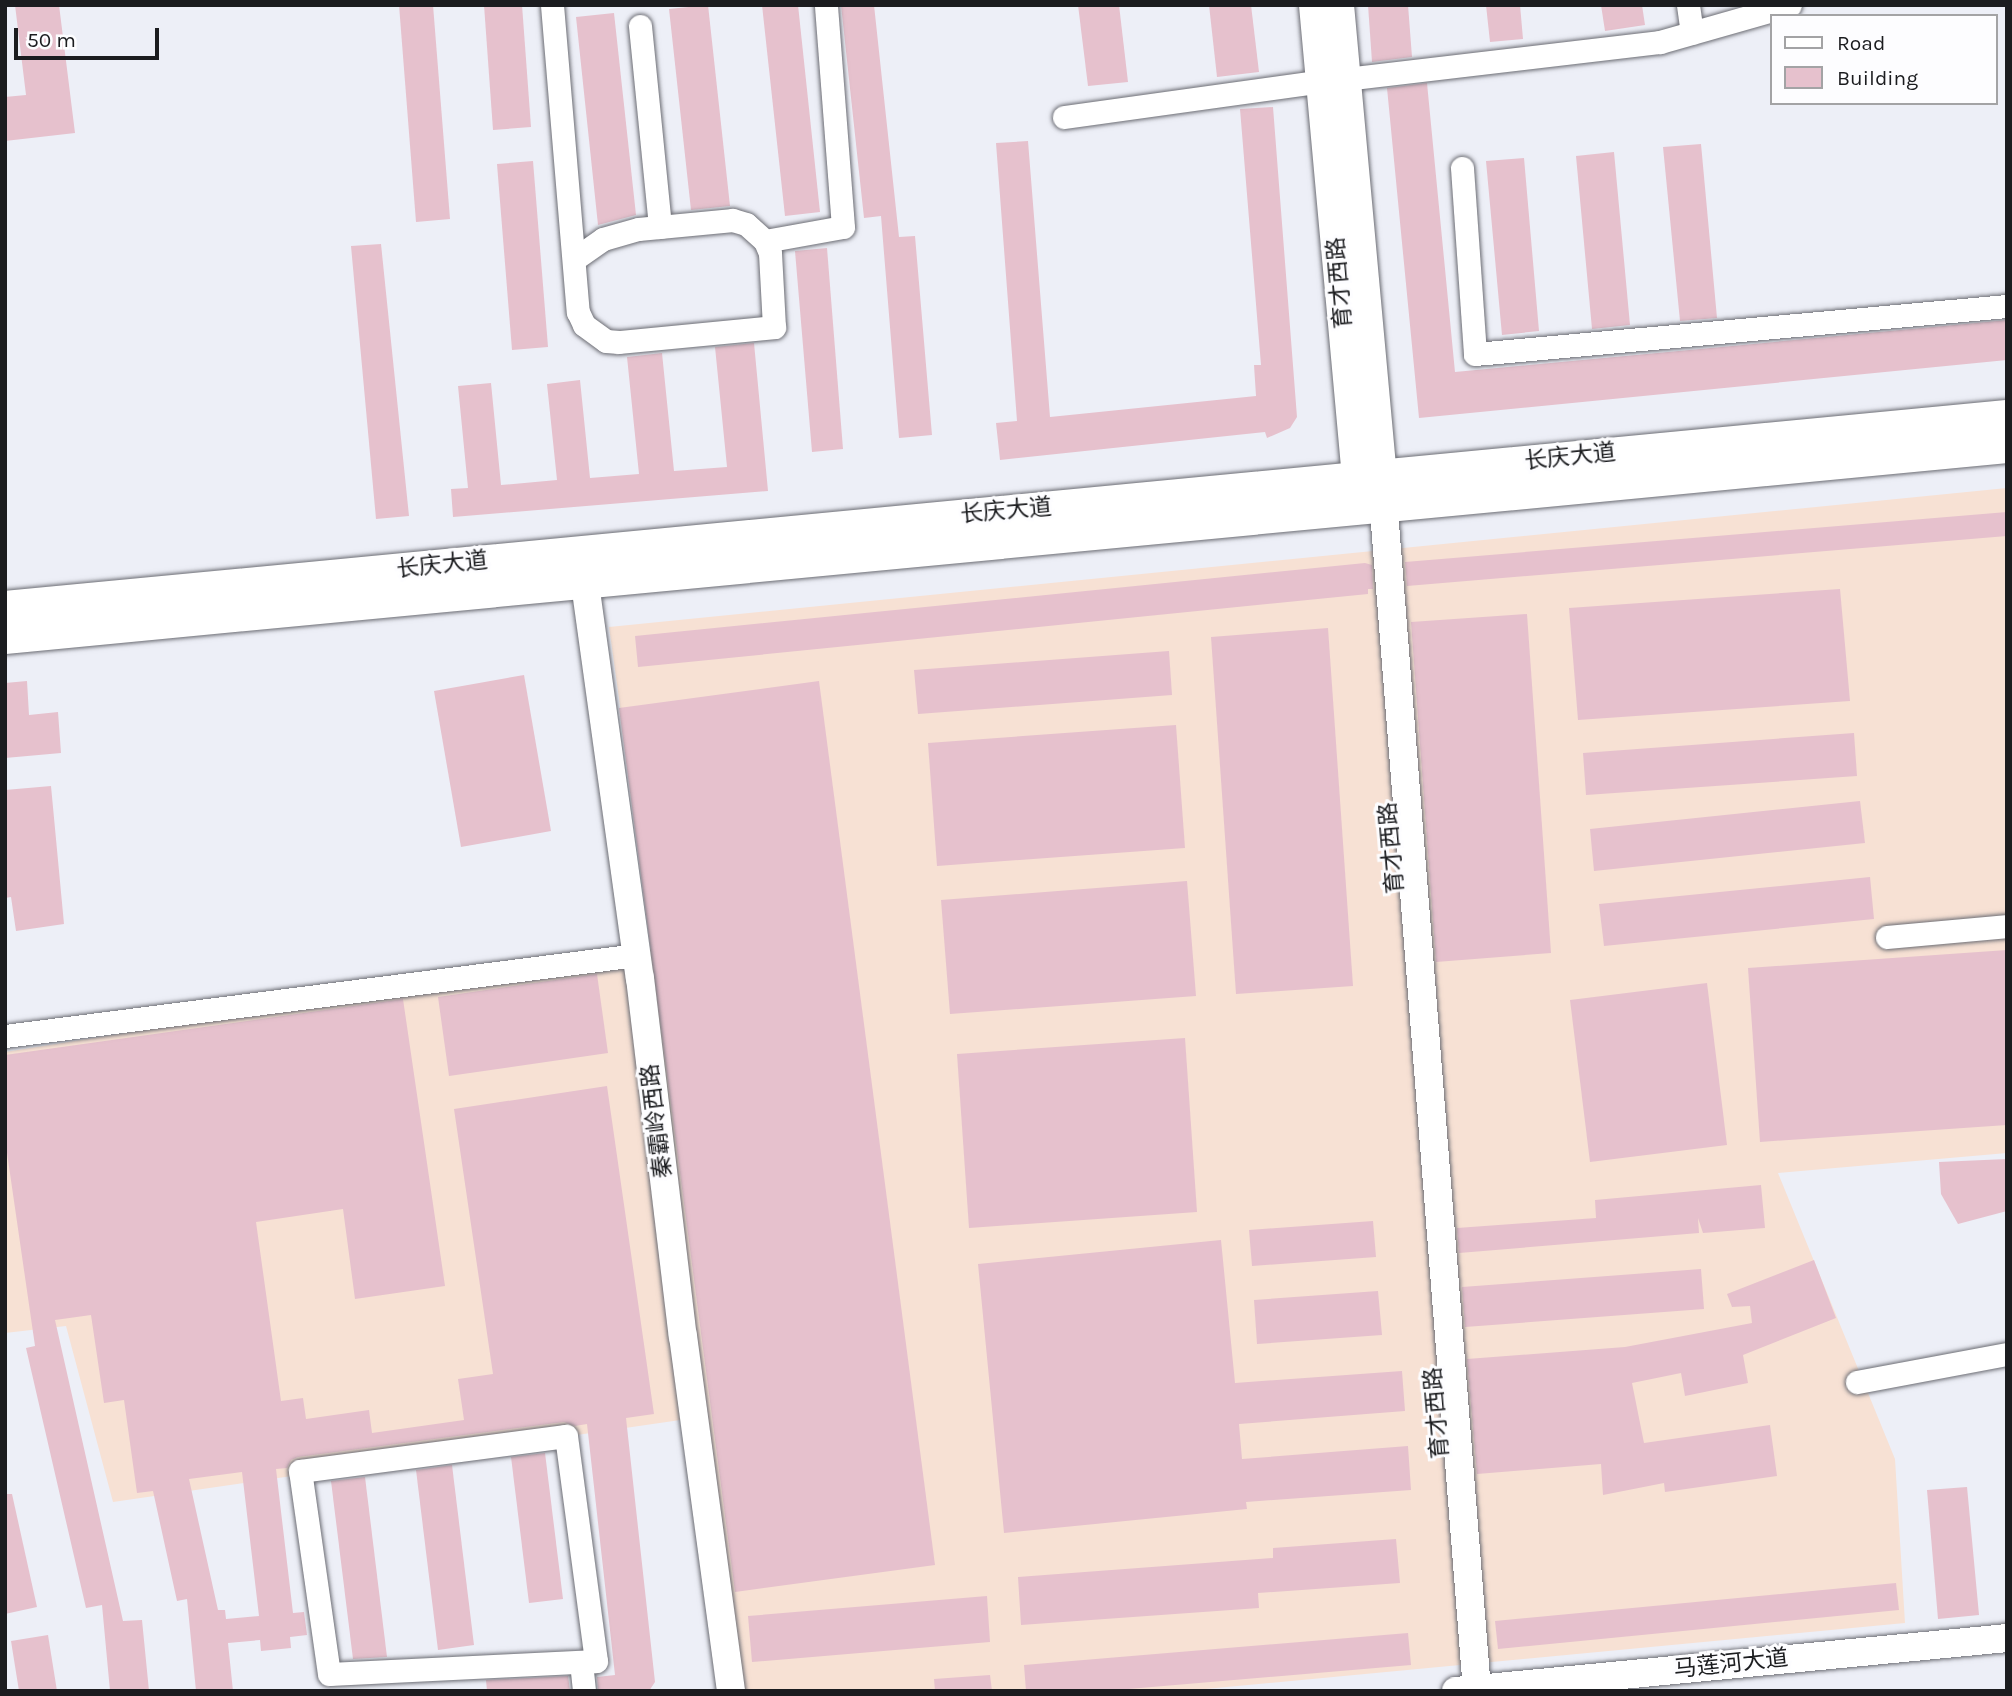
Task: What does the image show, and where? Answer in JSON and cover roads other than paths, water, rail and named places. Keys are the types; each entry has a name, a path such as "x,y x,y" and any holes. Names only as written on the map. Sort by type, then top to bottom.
{"main road":[{"name":"育才西路","path":"1315,5 1333,80 1370,476"},
{"name":"育才西路","path":"1333,80 1338,5"},
{"name":"长庆大道","path":"5,607 2007,416"},
{"name":"长庆大道","path":"5,638 2007,447"}],"street":[{"path":"552,5 578,312 584,325 594,335 619,342 774,327 770,253 765,241 746,224 733,220 638,229 603,239 574,259"},
{"path":"765,241 843,227 826,5"},
{"path":"1688,5 1692,33"},
{"path":"1064,117 1333,80 1660,42 1790,5"},
{"path":"640,26 660,227"},
{"path":"1462,168 1475,354 2007,306"},
{"name":"育才西路","path":"1370,476 1466,1690"},
{"name":"秦霸岭西路","path":"573,552 731,1691"},
{"path":"1887,937 2007,926"},
{"path":"5,1036 630,956"},
{"name":"秦霸岭西路","path":"630,956 672,1351 718,1691"},
{"path":"1857,1382 2007,1354"},
{"path":"566,1436 596,1661 581,1662 330,1674 300,1471 566,1436"},
{"name":"马莲河大道","path":"1466,1690 2007,1638"},
{"name":"马莲河大道","path":"1629,1691 2007,1654"},
{"path":"581,1662 583,1691"}]}
